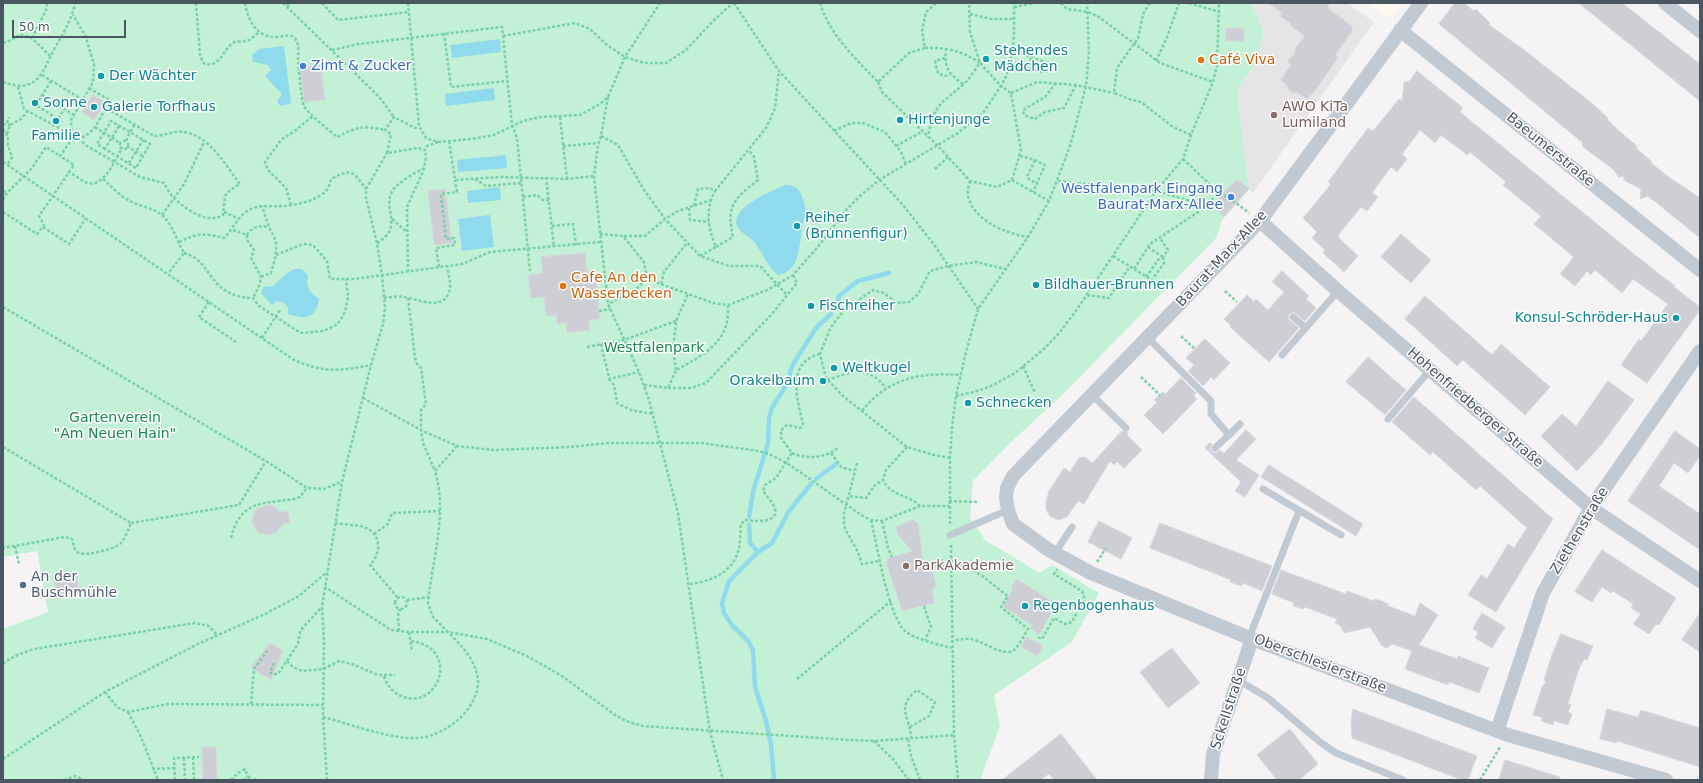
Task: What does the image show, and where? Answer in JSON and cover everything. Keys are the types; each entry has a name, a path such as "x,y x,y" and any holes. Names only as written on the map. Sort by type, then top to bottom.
{"street":[{"path":"1665,3 1700,32"},
{"name":"Baurat-Marx-Allee","path":"1007,504 1007,488 1013,476 1260,222 1418,5"},
{"name":"Baeumerstraße","path":"1400,30 1700,270"},
{"name":"Hohenfriedberger Straße","path":"1260,222 1338,291 1591,508 1700,581"},
{"name":"Ziethenstraße","path":"1502,733 1543,593 1591,508 1700,351"},
{"name":"Oberschlesierstraße","path":"1007,504 1013,524 1054,553 1090,573 1116,584 1251,639 1502,733 1666,780"},
{"name":"Sckellstraße","path":"1211,780 1213,754 1251,639"}],"lane":[{"path":"1282,355 1338,291"},
{"path":"1293,317 1306,328"},
{"path":"1148,338 1211,401 1211,414 1229,435"},
{"path":"1388,419 1430,370"},
{"path":"1092,395 1126,428"},
{"path":"1215,448 1240,424"},
{"path":"1263,489 1341,535"},
{"path":"950,536 1007,504"},
{"path":"1251,639 1299,510"},
{"path":"1054,553 1072,527"},
{"path":"1238,680 1268,698 1320,742 1336,753 1403,780"}],"path":[{"path":"32,38 47,8 47,3"},
{"path":"3,82 18,87 32,82 42,75 50,61 50,56 73,15 75,3"},
{"path":"196,3 200,55 203,63 208,65 214,64 218,61 226,49 236,42 247,41 258,33"},
{"path":"245,3 250,21 258,33 274,37 288,35 293,36 296,40 299,46 298,59 303,105 313,116 337,137 355,129 368,126 385,130 390,134 387,153 366,189"},
{"path":"283,3 380,98 394,117 415,128 419,126"},
{"path":"287,6 290,3"},
{"path":"322,3 338,20 409,12"},
{"path":"408,3 419,126 426,138 438,142"},
{"path":"660,3 625,57 608,97 594,176 600,242 608,304 644,385 653,414 678,513 690,584 710,732 723,780"},
{"path":"503,36 575,23 590,29 607,45 625,57 644,63 666,63 686,50 713,21 733,3 779,71 903,205 935,246 978,309"},
{"path":"820,3 824,17 842,44 878,82 882,92 938,146 970,180 996,187 1012,180 1021,150 1011,93 1001,86 980,63 961,52 946,48 925,48 910,53 878,82"},
{"path":"925,48 922,31 926,12 936,3"},
{"path":"969,3 970,32 980,63"},
{"path":"647,278 713,303 728,305 777,284 793,275 847,209 879,180 938,146 958,133 983,113 1005,79 1014,41 1014,3"},
{"path":"1014,7 1035,3"},
{"path":"1061,3 1067,9 1088,12 1100,17 1156,61 1213,82"},
{"path":"958,780 954,735 951,648 952,560 949,506 950,458 956,396 978,309 1028,237 1050,201 1070,146 1086,86 1089,52 1087,3"},
{"path":"1114,93 1116,68 1138,38 1143,14 1150,3"},
{"path":"1156,61 1167,37 1179,3"},
{"path":"1189,3 1220,12"},
{"path":"956,396 991,386 1015,373 1044,349 1060,332 1156,192 1183,159 1191,135 1213,82 1217,66 1220,12 1219,3"},
{"path":"970,14 991,19 1014,19"},
{"path":"72,140 70,135 71,120 93,82 94,64 85,34 73,15"},
{"path":"332,50 359,44 502,27 512,125 517,138 530,270"},
{"path":"444,33 451,87 507,81"},
{"path":"3,43 12,40 20,34 32,38 50,56"},
{"path":"946,48 945,58 950,75 963,84"},
{"path":"1012,50 1031,57 1050,64 1051,68 1045,73 1030,68 1029,65 1031,57"},
{"path":"945,58 935,61 938,73 944,76 950,75"},
{"path":"928,137 931,120 940,103 963,84 980,63"},
{"path":"716,247 711,236 709,222 710,200 715,191 766,128 775,108 779,71"},
{"path":"42,75 83,100"},
{"path":"51,81 36,105 58,119 64,109"},
{"path":"1011,93 1037,82 1086,86 1141,102 1173,127 1191,135"},
{"path":"1056,83 1045,97 1023,110 1024,115 1035,119 1045,112 1064,108 1076,85"},
{"path":"18,87 24,109 70,135"},
{"path":"60,156 72,140 86,137 95,127 110,101 89,88"},
{"path":"42,95 74,115"},
{"path":"408,272 406,231 407,207 422,175 426,158 425,150 427,146 449,140 472,139 494,135 512,125 540,117 580,115 600,104 608,97"},
{"path":"106,108 154,136 184,131 198,136 211,147 240,184 224,196 224,212"},
{"path":"6,124 21,119 28,111"},
{"path":"291,205 286,188 268,170 265,162 281,140 313,116"},
{"path":"7,134 3,130 9,117"},
{"path":"385,130 394,117"},
{"path":"560,117 567,179"},
{"path":"110,121 130,132 150,144 136,168 97,144 110,121"},
{"path":"834,131 851,123 863,123 885,132 901,152 906,165"},
{"path":"6,124 8,145 12,157 7,164"},
{"path":"135,124 126,141 127,146 143,156"},
{"path":"105,149 119,126"},
{"path":"95,127 120,143 122,148"},
{"path":"896,146 923,132"},
{"path":"601,136 618,144 644,190 665,219 700,256 729,266 760,266 786,295"},
{"path":"79,139 87,146 140,177 164,183 174,198 195,214 219,217 224,212"},
{"path":"128,163 143,140"},
{"path":"439,267 436,248 455,245 454,238 446,238 441,194 457,192 449,140"},
{"path":"120,143 126,141"},
{"path":"162,215 190,173 204,142"},
{"path":"563,146 599,143"},
{"path":"68,171 89,183 94,183 103,179 122,148 127,146"},
{"path":"3,200 7,193 32,168 46,147 74,165 68,171 38,216 44,225 43,227 69,244 86,218"},
{"path":"387,153 418,148 425,150"},
{"path":"700,256 733,236 730,212 733,204 740,195 758,180 754,157 749,150"},
{"path":"1020,156 1045,165 1033,192"},
{"path":"935,168 948,157"},
{"path":"1183,159 1218,192 1236,203 1260,222"},
{"path":"1034,160 1027,177 1029,180 1037,184"},
{"path":"3,162 294,360 307,366 334,371 371,365"},
{"path":"377,243 387,235 392,219 389,203 393,190 403,181 424,168"},
{"path":"179,242 194,235 200,234 224,238 233,230 239,219 247,210 262,206 291,205 309,201 327,190 331,179 343,173 349,172 355,174 366,189 367,206 377,243 382,275 384,298 383,324 371,365 342,482 322,607 324,642 323,717 326,780"},
{"path":"455,180 501,177 546,177 567,179 594,176"},
{"path":"501,177 503,184"},
{"path":"546,177 554,247"},
{"path":"103,179 130,202 150,208 162,215 169,224 184,253 196,259 216,284 226,292 241,298 253,298"},
{"path":"475,179 486,186 521,183"},
{"path":"970,180 968,194 971,203 978,213 988,222 999,228 1028,237"},
{"path":"1012,180 1050,201"},
{"path":"1058,181 1156,192 1207,206"},
{"path":"694,206 698,189 710,188 715,191"},
{"path":"3,191 7,193"},
{"path":"1134,269 1148,247 1207,206 1218,192"},
{"path":"522,197 537,195 543,200 549,200"},
{"path":"600,234 645,236 665,219 678,211 710,200"},
{"path":"261,278 271,273 276,255 276,241 269,227 262,206"},
{"path":"689,208 690,220 709,222"},
{"path":"3,212 37,234 43,227"},
{"path":"224,212 239,219"},
{"path":"392,219 406,231"},
{"path":"552,226 573,224 576,245"},
{"path":"253,298 260,284 261,278 252,262 251,258 254,250 247,240 247,235 254,227 269,227"},
{"path":"233,230 247,235"},
{"path":"623,236 644,262 647,278"},
{"path":"1146,277 1158,260 1163,257 1168,250 1160,238"},
{"path":"276,255 302,244 310,244 316,248 327,261 330,278 346,279 462,264 490,252 600,242"},
{"path":"661,284 664,272 687,243"},
{"path":"1113,256 1152,280 1164,264 1163,257 1148,247"},
{"path":"168,274 184,253"},
{"path":"950,458 907,447 843,396 827,380 820,354 831,327 844,310 873,290 884,293 896,303 909,302 918,294 930,271 948,266 976,262 1005,269"},
{"path":"384,298 408,298 434,304 441,302 447,297 450,287 447,266"},
{"path":"1087,294 1109,298 1130,266"},
{"path":"644,385 668,388 690,388 706,383 771,315 797,283 793,275"},
{"path":"608,304 634,291 647,278"},
{"path":"253,298 259,306 288,326 302,333 324,331 338,324 342,318 347,306 346,279"},
{"path":"1225,291 1237,302"},
{"path":"668,388 676,370 673,350 676,321 688,294"},
{"path":"323,717 395,736 419,738 438,733 456,722 466,711 475,697 478,680 473,664 467,653 434,617 428,603 440,511 440,493 435,471 423,443 421,430 421,410 426,404 421,368 417,364 415,358 408,298"},
{"path":"209,302 199,317 236,342"},
{"path":"676,370 704,355 719,340 726,326 728,305"},
{"path":"3,308 266,461 307,488 324,489 342,482"},
{"path":"600,311 610,309"},
{"path":"262,338 280,310"},
{"path":"587,347 624,340 676,321"},
{"path":"1181,336 1195,349"},
{"path":"601,344 604,360 607,364 609,379 614,385 617,402 631,410 653,414"},
{"path":"820,354 809,357 802,365 796,381 796,396 803,424 800,428 788,425 781,430 781,438 792,453 800,457 822,457 839,447"},
{"path":"1023,366 1035,393"},
{"path":"827,380 853,371 868,373 878,378 886,388"},
{"path":"609,379 639,372"},
{"path":"862,411 872,398 886,388 912,377 940,373 961,375"},
{"path":"1141,376 1160,395"},
{"path":"363,398 421,430 457,446 494,450 556,448 609,443 701,443 759,451 772,455 847,504 861,515 871,520 882,521 920,506 949,506"},
{"path":"435,471 457,446"},
{"path":"3,447 130,523 239,505 266,461"},
{"path":"907,447 886,470 883,480 886,487 893,492 913,500 920,506"},
{"path":"690,584 705,582 728,568 736,557 740,542 741,524 744,520 764,521 774,516 776,512 775,508 763,491 765,485 776,478 792,453"},
{"path":"831,453 841,467 854,471"},
{"path":"857,463 854,471 850,496 844,514 845,529 858,552 862,564 880,561"},
{"path":"850,496 866,498 875,485 883,480"},
{"path":"231,538 236,523 245,510 253,505 300,497 307,488"},
{"path":"949,502 979,502"},
{"path":"374,534 388,524 392,512 440,511"},
{"path":"871,520 894,614 906,632 951,648"},
{"path":"882,521 888,548 892,557"},
{"path":"3,548 65,537 72,539 74,549 85,554 115,548 125,538 130,523"},
{"path":"335,524 365,527 374,534 379,543 378,552 375,560 370,565 398,598"},
{"path":"15,546 19,564"},
{"path":"929,569 928,564 952,560 965,565 983,576 990,584 1008,596 1001,607 1015,616 1028,629 1028,632 1018,647 1009,653 1002,652 972,639 951,642"},
{"path":"1038,637 1042,639 1054,618 1066,624 1072,622 1084,600 1082,591 1054,574 1058,568"},
{"path":"3,759 105,692 217,635 265,614 299,596 328,572"},
{"path":"325,587 384,626 399,631 448,632 487,639 527,656 562,676 614,715 626,721 643,726 710,732 874,741 954,735"},
{"path":"398,598 402,597 407,600 429,597"},
{"path":"398,598 395,605 400,609"},
{"path":"400,609 406,607 407,600"},
{"path":"797,679 891,601"},
{"path":"924,606 931,627 925,640"},
{"path":"274,663 270,673 278,674 298,644 300,631 322,607"},
{"path":"399,631 398,616 400,609"},
{"path":"3,664 21,653 34,649 195,623 209,626 217,635"},
{"path":"409,632 412,651"},
{"path":"384,676 392,690 408,698 419,698 435,687 441,667 436,654 425,644 410,641"},
{"path":"252,704 254,669 267,650"},
{"path":"287,661 293,667 302,671 323,670 339,661 352,664 371,673 384,676 395,675"},
{"path":"910,727 929,716 934,702 917,690 909,696 904,710 910,727 911,738"},
{"path":"105,692 117,707 128,712 168,704 323,705"},
{"path":"128,712 141,738 152,769 158,780"},
{"path":"1480,780 1502,733"},
{"path":"908,739 911,756 920,780"},
{"path":"874,741 892,758 909,780"},
{"path":"193,757 194,780"},
{"path":"175,780 174,758 199,757"},
{"path":"184,758 184,780"},
{"path":"152,769 174,768"},
{"path":"231,780 234,776 245,769 248,777"},
{"path":"64,780 76,776 84,780"},
{"path":"234,776 238,780"},
{"path":"243,780 248,777 254,779"}],"shaded area":[{"name":"AWO KiTa Lumiland","path":"1251,3 1347,3 1374,22 1253,193 1249,189 1237,90 1256,63 1264,32"},
{"path":"1368,3 1403,3 1391,19"}],"green space":[{"name":"Westfalenpark","path":"3,3 1251,3 1264,32 1256,63 1237,90 1249,189 1222,220 1216,238 1065,392 1008,445 973,481 970,518 985,540 1039,573 1052,565 1099,593 1072,642 994,695 1000,726 980,780 3,780 3,629 48,612 37,551 3,557"}],"water":[{"path":"500,39 501,52 452,58 450,45"},
{"path":"284,46 291,103 281,106 277,102 282,94 265,76 271,70 268,65 253,62 252,55 259,49"},
{"path":"494,88 495,100 446,106 445,94"},
{"path":"506,155 507,168 458,172 457,160"},
{"path":"785,185 799,190 807,214 804,220 797,258 793,266 787,272 778,275 768,264 753,241 738,228 737,219 740,212 746,206 762,196"},
{"path":"500,187 501,200 468,203 467,191"},
{"path":"490,215 494,247 462,251 458,219"},
{"path":"294,269 302,269 308,276 308,287 319,299 318,306 309,316 300,317 288,314 288,309 284,303 277,301 272,305 261,293 263,287 273,286 287,273"}],"building":[{"path":"1268,3 1330,3 1327,8 1352,26 1352,31 1335,55 1338,57 1315,91 1307,99 1297,92 1293,93 1281,80 1291,65 1288,62 1295,52 1295,49 1305,36 1280,16 1282,13"},
{"path":"1455,3 1464,3 1474,11 1476,9 1490,23 1489,25 1523,49 1594,105 1617,129 1637,146 1636,148 1652,162 1651,163 1700,198 1700,238 1648,196 1640,199 1641,189 1624,180 1624,177 1621,176 1619,178 1614,170 1582,146 1583,143 1439,24"},
{"path":"1579,3 1622,3 1700,64 1700,101"},
{"path":"1226,28 1244,28 1244,41 1226,41"},
{"path":"321,65 325,100 304,102 300,67"},
{"path":"1417,71 1463,108 1460,112 1700,307 1700,310 1647,383 1621,365 1639,339 1641,341 1668,304 1633,279 1622,293 1595,270 1591,275 1587,271 1575,286 1560,274 1574,257 1534,224 1541,216 1503,185 1506,182 1470,152 1467,155 1441,135 1435,143 1420,130 1402,154 1407,159 1397,172 1391,167 1372,193 1378,197 1367,211 1361,207 1339,234 1338,237 1358,256 1344,272 1323,253 1325,250 1312,238 1317,232 1303,218 1331,184 1328,182 1368,128 1373,131 1399,99 1402,101 1404,82 1409,81"},
{"name":"Galerie Torfhaus","path":"93,95 105,102 94,120 82,112"},
{"path":"1237,179 1249,189 1224,217 1212,206"},
{"path":"445,189 452,243 434,245 428,191"},
{"path":"1401,234 1431,260 1411,283 1381,257"},
{"name":"Cafe An den Wasserbecken","path":"585,253 587,271 595,270 600,319 589,320 590,330 567,333 566,323 557,324 556,315 546,316 544,297 531,298 528,275 543,273 541,257"},
{"path":"1282,271 1309,296 1306,299 1316,308 1305,321 1294,312 1289,314 1288,319 1299,328 1269,362 1230,327 1231,326 1224,319 1247,295 1254,302 1256,299 1268,310 1284,292 1272,282"},
{"path":"1425,296 1492,355 1501,344 1550,387 1525,415 1463,360 1457,366 1405,319"},
{"path":"1205,339 1230,363 1214,380 1211,377 1203,386 1188,371 1194,365 1186,358"},
{"path":"1368,357 1406,390 1385,415 1346,382"},
{"path":"1181,378 1196,393 1194,396 1197,399 1163,434 1144,415 1157,402 1154,400 1163,392 1165,394"},
{"path":"1608,381 1634,400 1602,444 1577,471 1541,436 1562,414 1576,426"},
{"path":"1414,397 1553,519 1496,612 1468,595 1481,575 1487,579 1508,544 1514,548 1527,528 1480,486 1476,490 1433,452 1430,455 1392,422"},
{"path":"1246,430 1256,439 1236,460 1259,475 1245,497 1235,491 1241,482 1205,448 1209,443 1212,444 1210,449 1212,452 1216,453 1220,450 1224,453"},
{"path":"1122,431 1128,432 1127,435 1142,450 1124,468 1117,462 1114,465 1110,461 1084,504 1078,501 1067,517 1058,520 1050,516 1046,510 1046,502 1049,491 1064,468 1070,472 1079,458 1085,457 1092,463"},
{"path":"1675,431 1700,449 1700,456 1688,473 1674,463 1659,486 1700,514 1700,550 1628,501"},
{"path":"1269,465 1363,524 1356,536 1261,477"},
{"path":"268,505 273,506 280,512 288,511 290,523 283,524 277,532 269,535 259,533 254,527 252,521 255,510"},
{"name":"ParkAkademie","path":"913,520 919,527 924,570 932,568 936,587 932,588 935,603 902,611 886,563 889,558 912,551 898,535 896,527"},
{"path":"1099,521 1132,538 1121,559 1088,542"},
{"path":"1160,523 1272,566 1262,591 1243,583 1241,586 1230,582 1231,580 1150,548"},
{"path":"1602,550 1676,598 1659,625 1656,624 1649,634 1633,624 1641,614 1631,608 1633,604 1613,591 1611,593 1602,587 1592,602 1575,592"},
{"path":"1281,570 1346,594 1347,591 1374,601 1374,599 1382,601 1388,604 1388,606 1415,616 1420,603 1438,615 1419,645 1457,659 1458,656 1489,668 1479,693 1449,682 1448,685 1405,669 1412,651 1392,644 1387,648 1382,646 1370,627 1344,633 1340,625 1335,623 1337,619 1305,607 1303,609 1293,606 1294,603 1272,594"},
{"path":"76,572 80,595 58,599 53,576"},
{"name":"Regenbogenhaus","path":"1017,579 1050,600 1046,606 1053,610 1039,635 1030,628 1032,625 1002,606 1013,590 1011,588"},
{"path":"1482,613 1505,627 1492,648 1475,638 1478,632 1473,629"},
{"path":"1700,613 1700,652 1682,640"},
{"path":"1561,634 1593,646 1587,660 1584,659 1578,671 1568,704 1571,705 1568,712 1572,714 1568,725 1554,721 1553,725 1541,721 1542,717 1533,715 1542,687 1546,682 1544,680 1551,657"},
{"path":"1027,637 1043,646 1037,656 1021,647"},
{"path":"270,643 283,651 271,680 251,668"},
{"path":"1172,648 1200,683 1168,708 1140,672"},
{"path":"1353,709 1477,756 1468,780 1462,780 1352,738 1351,722"},
{"path":"1607,709 1638,717 1641,710 1700,728 1700,767 1617,741 1616,743 1600,739"},
{"path":"1290,729 1318,764 1299,780 1277,780 1257,755"},
{"path":"1061,734 1097,780 1054,780 1049,774 1040,780 1002,780"},
{"path":"202,747 216,747 217,780 203,780"},
{"path":"1505,760 1560,777 1560,780 1499,780"}],"waterway":[{"path":"837,305 839,296 858,281 889,273"},
{"path":"749,517 754,488 768,444 769,418 772,408 787,384 792,366 816,328 831,314"},
{"path":"816,479 836,464"},
{"path":"774,780 771,744 766,721 755,687 753,650 748,641 732,625 724,613 722,603 729,581 758,552 772,543 789,511 811,484"},
{"path":"749,525 750,543 758,552"}],"place":[{"name":"Stehendes Mädchen","path":"986,59"},
{"name":"Café Viva","path":"1201,60"},
{"name":"Zimt & Zucker","path":"303,66"},
{"name":"Der Wächter","path":"101,76"},
{"name":"Sonne","path":"35,103"},
{"name":"Galerie Torfhaus","path":"94,107"},
{"name":"AWO KiTa Lumiland","path":"1274,115"},
{"name":"Hirtenjunge","path":"900,120"},
{"name":"Familie","path":"56,121"},
{"name":"Westfalenpark Eingang Baurat-Marx-Allee","path":"1231,197"},
{"name":"Reiher (Brunnenfigur)","path":"797,226"},
{"name":"Bildhauer-Brunnen","path":"1036,285"},
{"name":"Cafe An den Wasserbecken","path":"563,286"},
{"name":"Fischreiher","path":"811,306"},
{"name":"Konsul-Schröder-Haus","path":"1676,318"},
{"name":"Weltkugel","path":"834,368"},
{"name":"Orakelbaum","path":"823,381"},
{"name":"Schnecken","path":"968,403"},
{"name":"ParkAkademie","path":"906,566"},
{"name":"An der Buschmühle","path":"23,585"},
{"name":"Regenbogenhaus","path":"1025,606"}],"park label":[{"name":"Gartenverein \"Am Neuen Hain\"","path":"115,426"}]}
